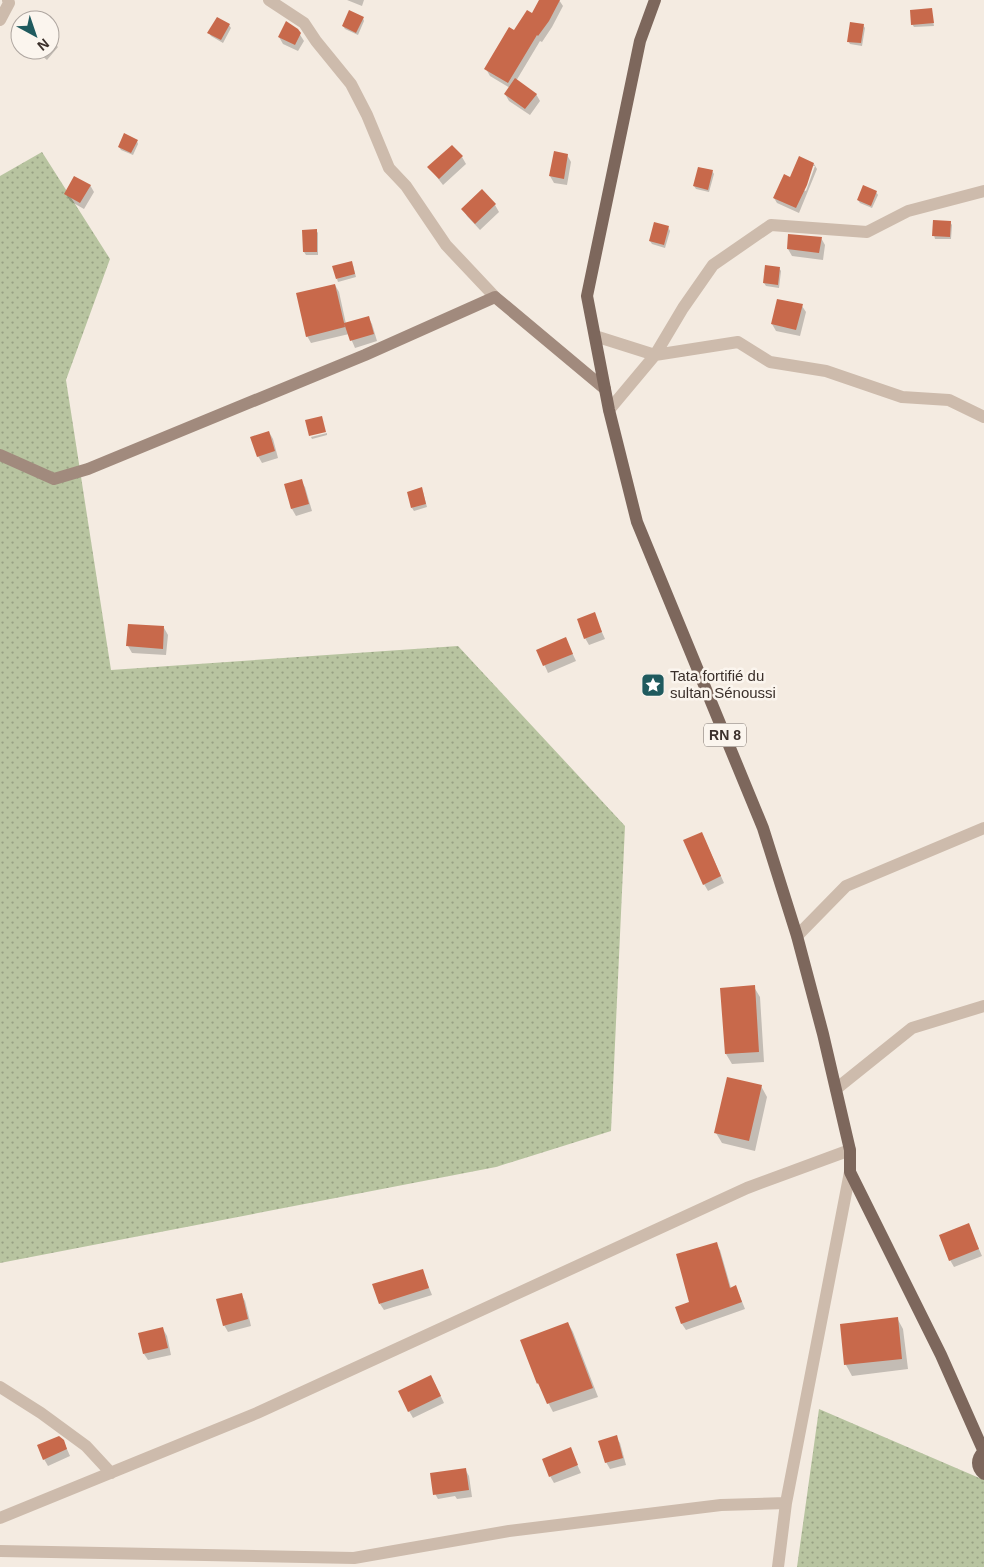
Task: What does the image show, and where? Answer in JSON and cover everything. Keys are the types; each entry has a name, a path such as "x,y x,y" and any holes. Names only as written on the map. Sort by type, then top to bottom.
{"main road":[{"name":"RN 8","path":"655,0 640,41 587,296 609,410 637,522 763,828 797,936 823,1034 850,1150 850,1172 941,1356 984,1451"},
{"path":"984,1451 978,1460 980,1470 984,1474"}],"street":[{"path":"0,20 9,3 8,0"},
{"path":"269,0 304,23 351,84 367,115 389,168 406,186 446,245 495,297 605,389"},
{"path":"609,410 655,355 683,308 713,265 771,225 867,232 908,211 984,191"},
{"path":"0,455 54,479 88,468 366,355 495,297"},
{"path":"595,336 655,355 738,342 770,362 826,371 902,397 949,400 984,417"},
{"path":"797,936 846,886 984,828"},
{"path":"836,1089 912,1028 984,1006"},
{"path":"0,1518 257,1413 747,1188 850,1150"},
{"path":"778,1567 786,1503 850,1172"},
{"path":"0,1387 41,1413 86,1446 111,1473"},
{"path":"0,1551 354,1558 528,1529 721,1504 786,1503"}],"green space":[{"path":"42,152 110,259 66,380 111,670 458,646 625,826 611,1131 496,1167 0,1263 0,176"},
{"path":"819,1409 984,1480 984,1567 797,1567"}],"building":[{"path":"539,0 560,0 549,21 537,35 508,83 484,69 509,27 514,30 527,10 532,13"},
{"path":"932,8 934,23 911,25 910,10"},
{"path":"349,10 364,17 356,33 342,26"},
{"path":"217,17 230,24 221,40 207,33"},
{"path":"286,21 301,33 295,45 278,37"},
{"path":"850,22 864,24 861,43 847,42"},
{"path":"515,78 537,94 525,109 504,94"},
{"path":"124,133 138,140 131,153 118,147"},
{"path":"452,145 463,156 439,179 427,167"},
{"path":"554,151 568,154 564,179 549,176"},
{"path":"799,156 814,163 807,185 796,208 773,198 784,174 790,177"},
{"path":"698,167 713,170 708,190 693,186"},
{"path":"74,176 91,185 80,203 64,194"},
{"path":"863,185 877,191 871,206 857,200"},
{"path":"482,189 496,204 475,224 461,209"},
{"path":"933,220 951,221 950,237 932,236"},
{"path":"654,222 669,226 664,245 649,241"},
{"path":"317,229 317,252 303,252 302,230"},
{"path":"788,234 822,237 819,253 787,249"},
{"path":"352,261 355,274 336,279 332,266"},
{"path":"765,265 780,267 778,285 763,283"},
{"path":"335,284 345,327 306,337 296,293"},
{"path":"777,299 803,304 796,330 771,324"},
{"path":"369,316 374,334 350,341 344,323"},
{"path":"322,416 326,432 309,436 305,420"},
{"path":"269,431 275,451 257,457 250,437"},
{"path":"302,479 309,504 291,509 284,484"},
{"path":"422,487 426,504 411,508 407,492"},
{"path":"595,612 602,632 584,639 577,619"},
{"path":"128,624 164,626 163,649 126,646"},
{"path":"566,637 573,654 543,666 536,650"},
{"path":"702,832 721,876 703,885 683,840"},
{"path":"755,985 759,1052 725,1054 720,988"},
{"path":"727,1077 762,1085 749,1141 714,1133"},
{"path":"969,1223 979,1249 949,1261 939,1235"},
{"path":"717,1242 730,1288 736,1285 742,1302 681,1324 675,1307 689,1302 676,1254"},
{"path":"423,1269 429,1288 379,1304 372,1284"},
{"path":"242,1293 248,1319 223,1326 216,1299"},
{"path":"898,1317 902,1359 844,1365 840,1324"},
{"path":"568,1322 593,1388 547,1404 520,1340"},
{"path":"163,1327 168,1348 143,1354 138,1333"},
{"path":"431,1375 441,1396 408,1412 398,1391"},
{"path":"617,1435 623,1458 605,1463 598,1441"},
{"path":"59,1436 64,1440 67,1449 43,1460 37,1445"},
{"path":"571,1447 578,1465 549,1477 542,1459"},
{"path":"466,1468 469,1490 433,1495 430,1473"}],"place":[{"name":"Tata fortifié du sultan Sénoussi","path":"653,685"}]}
